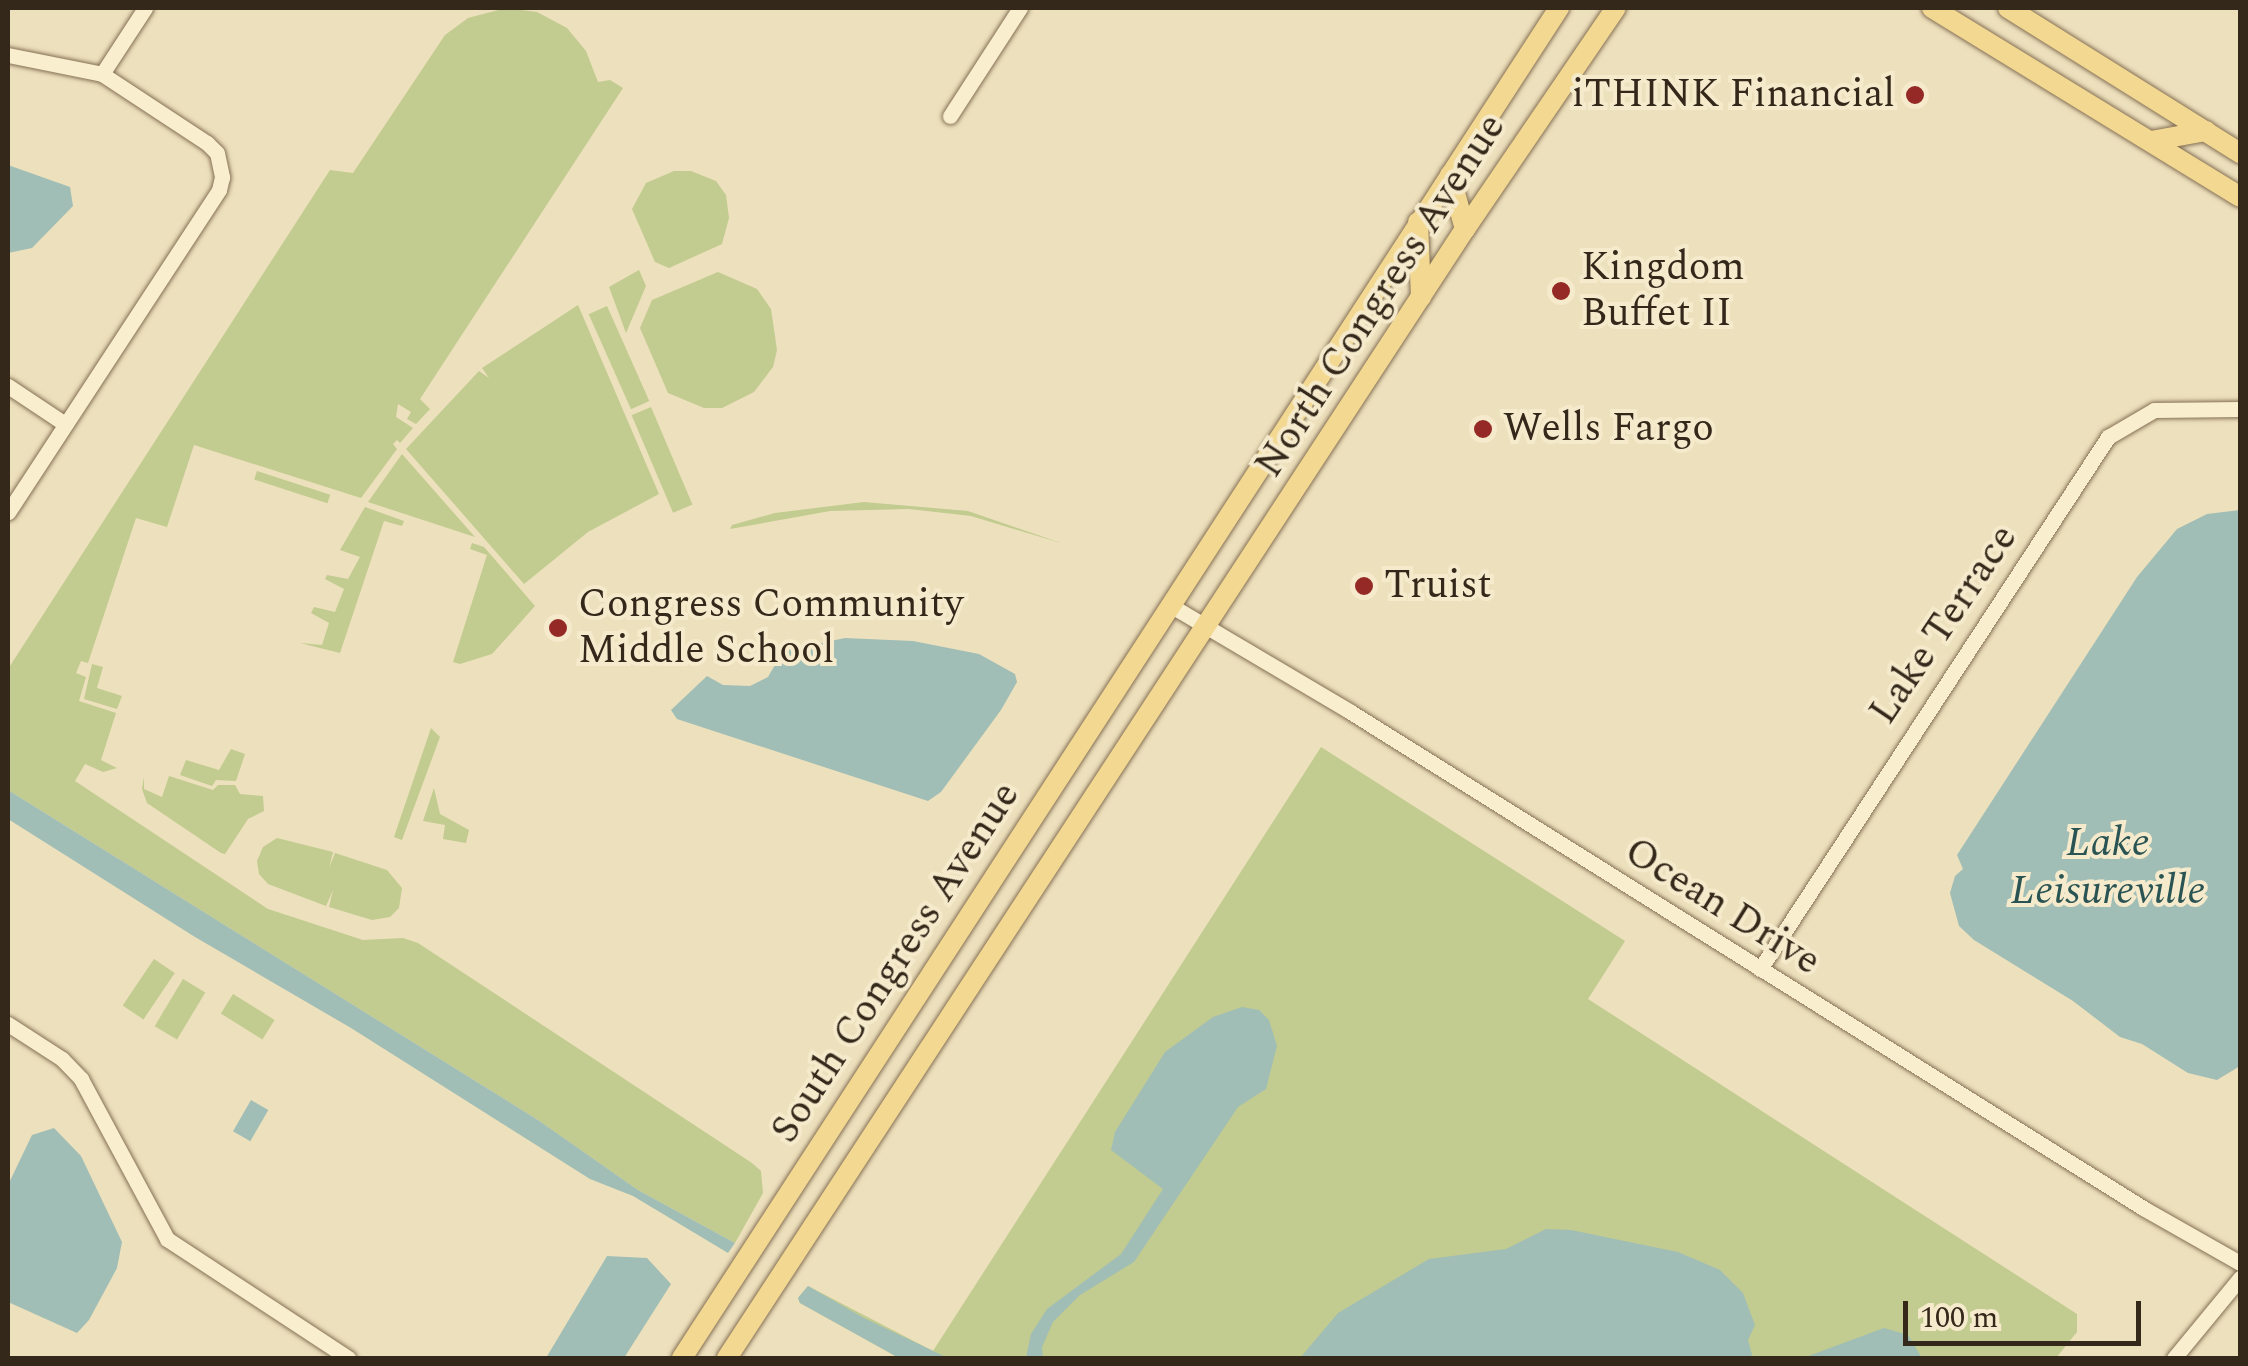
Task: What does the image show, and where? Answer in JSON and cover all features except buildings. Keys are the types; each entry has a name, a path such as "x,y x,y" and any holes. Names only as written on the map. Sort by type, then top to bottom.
{"main road":[{"name":"North Congress Avenue","path":"1170,606 1559,8"},
{"name":"North Congress Avenue","path":"1207,625 1465,229 1616,8"},
{"path":"1932,8 2240,197"},
{"path":"2008,8 2240,153"},
{"path":"2100,110 2153,98"},
{"path":"2150,141 2206,132"},
{"path":"1450,175 1465,229"},
{"path":"1418,222 1421,296"},
{"name":"South Congress Avenue","path":"682,1358 1170,606"},
{"name":"South Congress Avenue","path":"727,1358 1207,625"}],"street":[{"path":"102,74 145,8"},
{"path":"950,116 1020,8"},
{"path":"8,55 102,74 207,143 221,164 222,177 219,190 8,512"},
{"path":"8,386 65,424"},
{"name":"Lake Terrace","path":"1760,969 2108,437 2154,410 2240,408"},
{"name":"Ocean Drive","path":"1170,606 1207,625 2240,1263"},
{"path":"8,1024 62,1059 81,1080 167,1240 348,1358"},
{"path":"2180,1357 2240,1278"}],"green space":[{"path":"506,8 537,12 567,28 586,51 598,82 610,80 623,88 420,399 430,409 416,424 407,419 411,412 398,404 396,417 413,428 400,443 397,440 393,444 397,449 361,498 194,445 167,527 136,518 88,663 81,661 76,673 86,677 79,701 116,713 101,760 117,768 103,772 85,764 75,781 268,909 363,940 403,938 418,943 752,1163 761,1171 763,1193 735,1243 638,1190 538,1120 8,790 8,669 330,170 353,173 445,35 468,18"},
{"path":"674,171 691,171 716,181 726,195 729,218 722,244 669,268 655,262 632,209 646,183"},
{"path":"639,270 646,286 626,333 609,287"},
{"path":"718,272 757,289 771,309 777,350 773,367 754,392 722,408 704,408 668,393 640,328 652,300"},
{"path":"578,305 659,494 588,532 524,584 406,449 479,371 489,378 482,368"},
{"path":"607,306 649,401 631,409 589,314"},
{"path":"651,407 692,505 673,513 632,415"},
{"path":"402,454 475,537 368,502"},
{"path":"257,471 330,495 327,503 254,480"},
{"path":"864,502 968,511 1064,544 971,516 909,509 830,511 730,529 732,525 775,513"},
{"path":"365,507 404,521 402,526 384,521 340,653 300,643 322,645 329,623 311,613 314,607 335,612 344,589 325,579 327,575 348,579 360,557 340,550"},
{"path":"472,543 484,547 535,606 492,654 460,664 453,662 487,555 470,549"},
{"path":"92,664 103,667 97,688 122,696 117,709 84,699"},
{"path":"431,728 440,737 402,840 394,837"},
{"path":"1321,747 1625,941 1588,999 2077,1314 2077,1332 2056,1358 899,1358 800,1303 798,1298 808,1286 933,1351"},
{"path":"231,749 245,754 236,781 216,780 212,786 180,775 186,760 219,770"},
{"path":"169,776 213,790 218,785 235,785 240,794 263,796 264,811 248,819 225,854 221,853 147,803 142,789 144,777 144,789 162,797"},
{"path":"434,788 440,814 469,830 466,843 443,839 445,825 423,821"},
{"path":"277,838 333,852 329,868 335,853 387,870 402,888 399,908 390,917 372,920 329,907 333,890 326,906 268,884 259,874 257,861 263,847"},
{"path":"154,959 175,973 143,1019 123,1005"},
{"path":"183,979 205,992 177,1040 155,1026"},
{"path":"233,994 275,1020 262,1039 221,1014"}],"water":[{"path":"8,165 70,187 73,206 32,248 8,253"},
{"name":"Lake Leisureville","path":"2240,510 2240,1066 2217,1080 2188,1073 2142,1044 2120,1037 2073,1001 1974,940 1959,926 1950,893 1955,876 1963,869 1957,855 2137,577 2177,529 2207,514"},
{"path":"845,638 913,641 979,654 1015,674 1017,682 1001,710 941,792 928,801 677,719 671,710 707,676 723,685 750,686 768,677 783,651"},
{"path":"8,790 538,1120 638,1190 735,1243 728,1253 633,1196 590,1179 351,1028 195,937 8,819"},
{"path":"1242,1007 1259,1010 1269,1020 1277,1046 1266,1089 1238,1107 1134,1262 1080,1295 1053,1322 1042,1347 1043,1358 1026,1358 1031,1334 1047,1309 1121,1254 1163,1189 1111,1150 1115,1132 1165,1052 1213,1017"},
{"path":"251,1100 268,1110 250,1141 233,1131"},
{"path":"54,1128 81,1156 122,1242 117,1268 89,1320 77,1333 8,1302 8,1185 32,1135"},
{"path":"1546,1229 1571,1230 1678,1252 1720,1270 1743,1293 1755,1325 1748,1340 1753,1358 1300,1358 1338,1313 1429,1259 1506,1249"},
{"path":"607,1256 647,1258 671,1284 624,1358 546,1358"},
{"path":"808,1286 948,1358 899,1358 800,1303 798,1298"},
{"path":"1884,1328 1908,1335 1922,1358 1803,1358"}],"place":[{"name":"iTHINK Financial","path":"1915,95"},
{"name":"Kingdom Buffet II","path":"1561,291"},
{"name":"Wells Fargo","path":"1483,429"},
{"name":"Truist","path":"1364,586"},
{"name":"Congress Community Middle School","path":"558,628"}]}
